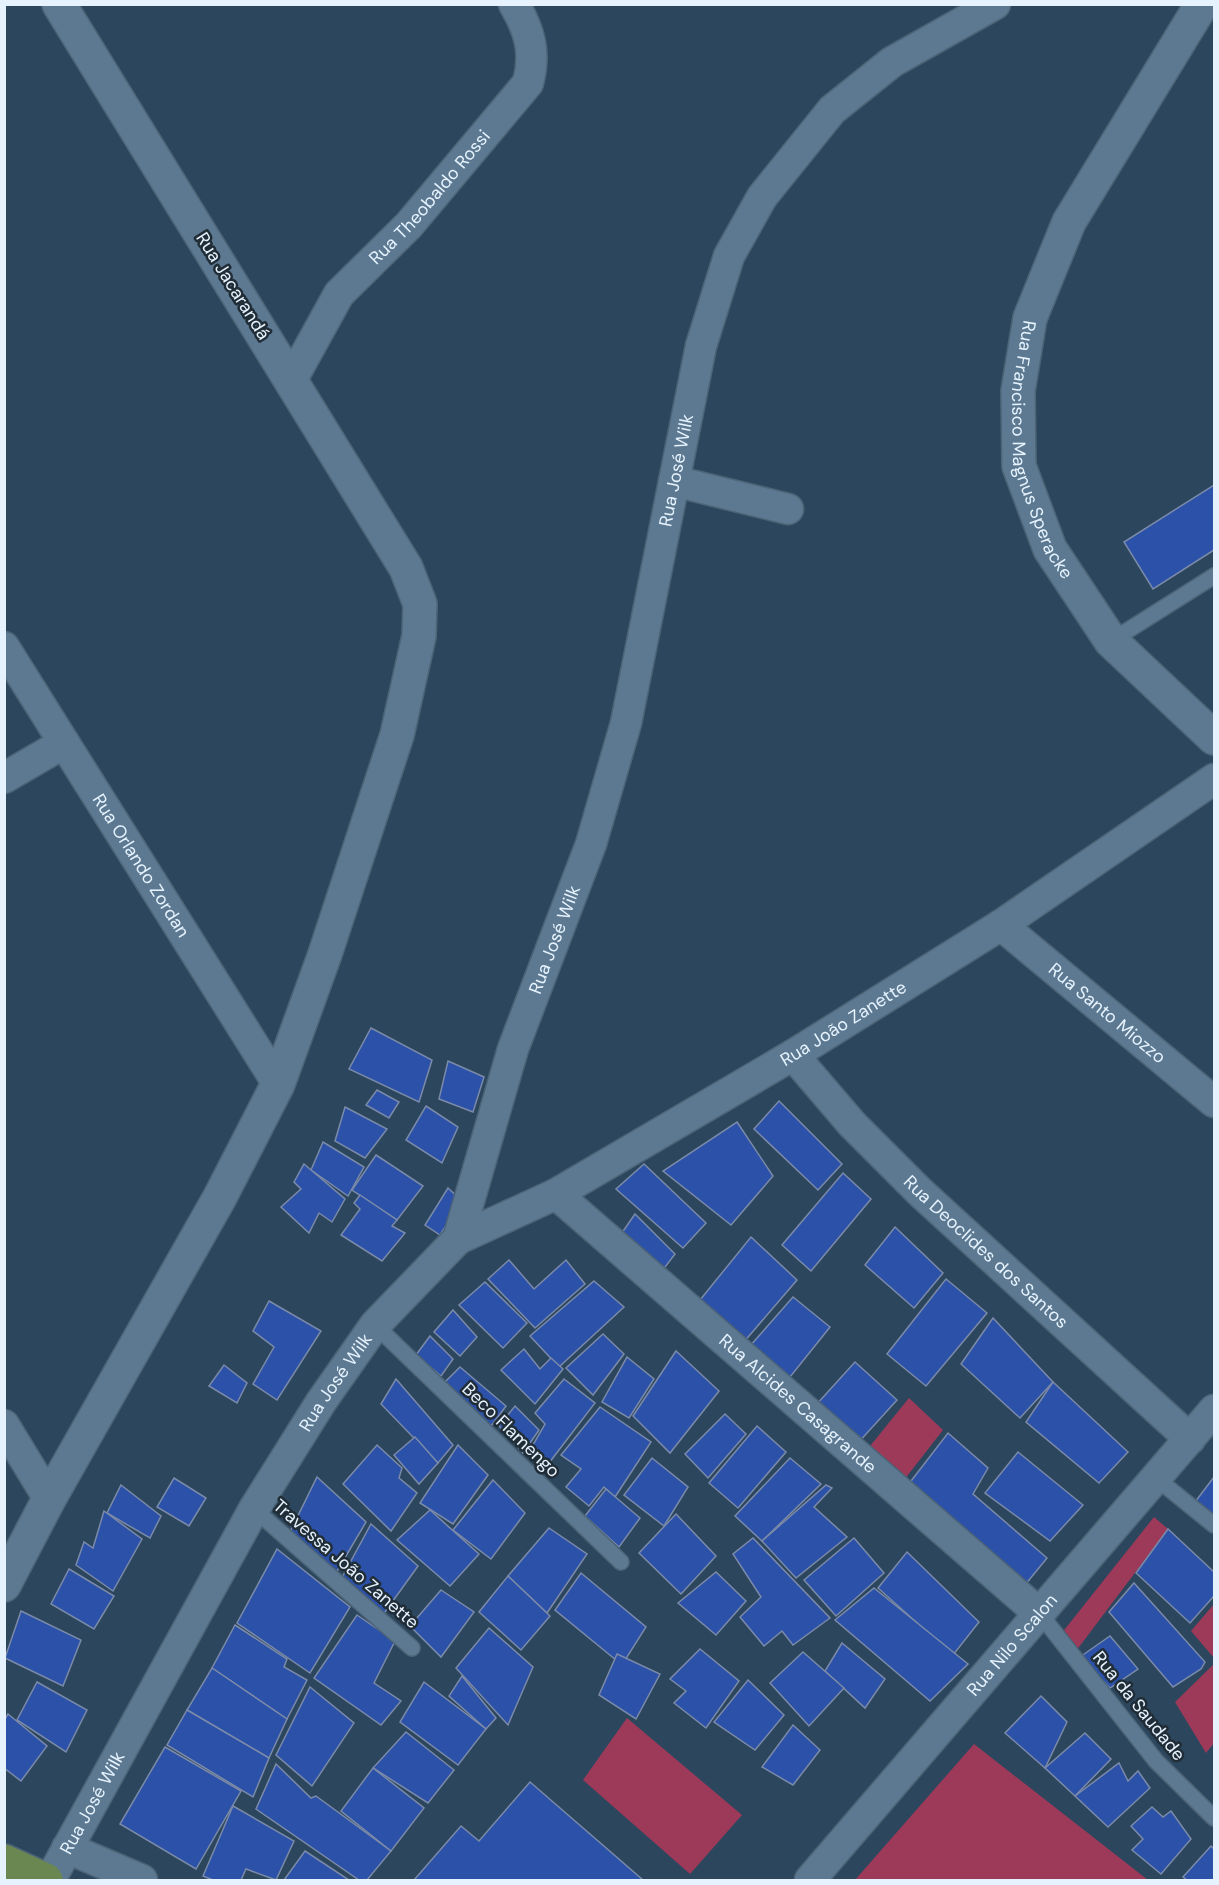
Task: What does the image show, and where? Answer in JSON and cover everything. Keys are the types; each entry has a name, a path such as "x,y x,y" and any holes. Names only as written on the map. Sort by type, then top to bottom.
{"main road":[{"path":"4,1861 48,1881"}],"street":[{"name":"Rua Jacarandá","path":"4,1585 49,1499 220,1197 278,1084 326,954 397,735 419,636 420,604 406,568 59,4"},
{"name":"Rua Theobaldo Rossi","path":"291,381 339,294 409,225 528,83 532,65 528,27 514,4"},
{"name":"Rua José Wilk","path":"48,1881 254,1509 321,1402 375,1326 458,1239 513,1049 591,844 626,723 705,335 729,256 762,196 832,110 892,62 995,4"},
{"name":"Rua Francisco Magnus Speracke","path":"1200,5 1069,222 1029,318 1018,391 1019,466 1050,549 1111,640 1215,738"},
{"path":"674,481 788,509"},
{"name":"Rua Orlando Zordan","path":"4,647 278,1084"},
{"path":"4,778 64,743"},
{"name":"Rua João Zanette","path":"458,1239 556,1194 793,1055 1001,925 1215,780"},
{"name":"Rua Santo Miozzo","path":"1001,925 1215,1102"},
{"name":"Rua Deoclides dos Santos","path":"793,1055 852,1124 920,1192 1190,1439"},
{"name":"Rua Alcides Casagrande","path":"556,1194 1040,1614"},
{"name":"Rua Nilo Scalon","path":"810,1881 1215,1410"},
{"path":"4,1425 49,1499"},
{"path":"67,1848 142,1881"}],"lane":[{"path":"1111,640 1215,576"},
{"name":"Beco Flamengo","path":"375,1326 621,1562"},
{"path":"1156,1478 1215,1525"},
{"name":"Travessa João Zanette","path":"254,1509 412,1648"},
{"name":"Rua da Saudade","path":"1040,1614 1156,1761 1215,1818"}],"shaded area":[{"path":"909,1398 943,1430 904,1480 866,1451"},
{"path":"1154,1517 1168,1529 1076,1651 1061,1634"},
{"path":"1214,1604 1214,1658 1191,1631"},
{"path":"1214,1664 1214,1743 1206,1753 1175,1702"},
{"path":"627,1718 742,1815 690,1874 583,1780"},
{"path":"974,1744 1148,1880 855,1880"}],"building":[{"path":"1214,485 1214,550 1153,589 1124,542"},
{"path":"371,1028 432,1060 419,1102 349,1069"},
{"path":"448,1061 484,1077 473,1112 439,1099"},
{"path":"377,1090 399,1102 389,1118 366,1105"},
{"path":"779,1101 842,1164 818,1190 754,1129"},
{"path":"426,1106 458,1127 442,1163 406,1140"},
{"path":"345,1107 387,1129 365,1158 335,1141"},
{"path":"737,1122 773,1176 731,1225 663,1171"},
{"path":"323,1142 364,1167 348,1196 311,1170"},
{"path":"376,1155 423,1186 397,1220 352,1190"},
{"path":"304,1164 345,1199 332,1222 319,1213 309,1233 281,1207 301,1189 294,1182"},
{"path":"644,1164 706,1223 683,1248 616,1189"},
{"path":"843,1173 871,1199 811,1271 782,1245"},
{"path":"448,1188 462,1201 440,1235 425,1225"},
{"path":"360,1195 397,1220 392,1226 405,1233 382,1261 341,1235 360,1209 354,1203"},
{"path":"635,1214 675,1254 655,1280 617,1240"},
{"path":"895,1227 943,1273 914,1308 865,1265"},
{"path":"751,1237 797,1280 743,1343 696,1305"},
{"path":"509,1260 534,1289 566,1260 585,1284 535,1328 488,1279"},
{"path":"946,1279 987,1313 926,1386 887,1354"},
{"path":"594,1281 624,1307 559,1367 530,1336"},
{"path":"485,1282 527,1323 503,1348 459,1305"},
{"path":"793,1297 830,1327 790,1377 750,1346"},
{"path":"269,1301 321,1331 277,1400 253,1384 274,1347 253,1331"},
{"path":"453,1310 477,1337 460,1356 434,1332"},
{"path":"993,1318 1053,1382 1020,1418 961,1364"},
{"path":"603,1334 624,1354 593,1395 566,1368"},
{"path":"430,1336 453,1359 441,1376 416,1355"},
{"path":"524,1349 540,1369 551,1358 563,1369 535,1404 501,1370"},
{"path":"676,1351 719,1391 670,1453 633,1416"},
{"path":"627,1357 654,1379 629,1418 602,1402"},
{"path":"855,1362 897,1400 857,1444 816,1405"},
{"path":"224,1365 247,1383 237,1403 209,1386"},
{"path":"460,1367 506,1406 488,1430 442,1385"},
{"path":"396,1379 453,1445 438,1463 381,1404"},
{"path":"564,1379 595,1403 549,1463 533,1445 545,1424 535,1413"},
{"path":"1053,1382 1128,1452 1099,1483 1026,1422"},
{"path":"515,1406 539,1430 523,1453 499,1426"},
{"path":"600,1407 651,1442 615,1497 604,1487 589,1506 566,1487 581,1469 561,1455"},
{"path":"725,1414 746,1434 708,1478 685,1454"},
{"path":"757,1426 786,1452 738,1508 709,1483"},
{"path":"948,1433 988,1468 973,1494 1047,1558 1025,1585 908,1485"},
{"path":"415,1437 438,1463 419,1484 394,1455"},
{"path":"377,1445 402,1468 399,1478 417,1493 391,1531 343,1484"},
{"path":"458,1445 488,1475 453,1524 420,1503"},
{"path":"1018,1452 1083,1505 1050,1541 985,1493"},
{"path":"652,1458 688,1487 664,1526 624,1495"},
{"path":"790,1458 821,1484 762,1541 735,1516"},
{"path":"317,1477 366,1522 333,1578 287,1538"},
{"path":"1214,1477 1214,1520 1195,1502"},
{"path":"174,1478 206,1498 189,1526 157,1507"},
{"path":"493,1480 525,1513 491,1559 453,1530"},
{"path":"121,1485 161,1516 150,1538 107,1513"},
{"path":"826,1485 832,1488 814,1507 847,1537 796,1578 762,1541"},
{"path":"606,1489 640,1518 619,1547 585,1516"},
{"path":"430,1510 479,1554 450,1586 397,1540"},
{"path":"104,1511 142,1539 113,1591 76,1565 84,1542 93,1548"},
{"path":"676,1514 716,1556 681,1594 639,1553"},
{"path":"371,1524 418,1566 380,1619 339,1583"},
{"path":"549,1528 587,1554 547,1613 508,1576"},
{"path":"1168,1529 1214,1572 1214,1596 1190,1623 1136,1573"},
{"path":"753,1538 830,1618 793,1645 782,1631 764,1646 740,1617 761,1597 733,1554"},
{"path":"854,1538 884,1573 836,1616 804,1580"},
{"path":"277,1549 350,1607 310,1673 237,1623"},
{"path":"907,1552 979,1622 953,1655 878,1588"},
{"path":"69,1569 114,1596 94,1629 51,1604"},
{"path":"716,1572 746,1601 716,1635 678,1603"},
{"path":"581,1573 646,1627 622,1665 555,1610"},
{"path":"508,1576 550,1616 521,1650 479,1612"},
{"path":"1134,1583 1205,1662 1201,1669 1173,1687 1109,1612"},
{"path":"874,1588 968,1664 930,1701 835,1620"},
{"path":"441,1590 474,1612 441,1657 410,1626"},
{"path":"21,1611 81,1640 63,1686 5,1658"},
{"path":"357,1615 395,1641 374,1683 401,1701 381,1725 314,1678"},
{"path":"235,1625 287,1659 284,1667 307,1680 287,1719 212,1668"},
{"path":"489,1628 533,1667 508,1725 456,1668"},
{"path":"1110,1636 1138,1669 1110,1688 1080,1657"},
{"path":"842,1643 885,1679 865,1708 825,1671"},
{"path":"700,1649 739,1681 706,1728 674,1703 686,1691 670,1679"},
{"path":"803,1652 844,1688 809,1726 770,1683"},
{"path":"617,1654 660,1674 636,1719 599,1695"},
{"path":"212,1668 287,1719 269,1758 187,1710"},
{"path":"462,1676 496,1718 486,1729 449,1696"},
{"path":"748,1680 784,1715 755,1750 714,1722"},
{"path":"37,1682 87,1710 66,1752 17,1720"},
{"path":"424,1682 486,1729 458,1765 400,1722"},
{"path":"310,1687 354,1723 312,1786 276,1755"},
{"path":"1041,1696 1067,1722 1045,1768 1005,1733"},
{"path":"187,1710 269,1758 253,1797 167,1745"},
{"path":"8,1714 47,1746 21,1781 4,1768 4,1721"},
{"path":"793,1725 820,1750 793,1785 762,1767"},
{"path":"406,1732 454,1770 428,1803 373,1768"},
{"path":"1085,1733 1111,1759 1075,1796 1045,1768"},
{"path":"165,1747 241,1791 196,1869 120,1824"},
{"path":"1119,1763 1128,1781 1138,1771 1150,1788 1108,1827 1075,1796"},
{"path":"276,1764 311,1798 316,1796 391,1851 367,1880 359,1880 256,1809"},
{"path":"373,1768 424,1808 391,1851 341,1811"},
{"path":"530,1782 643,1880 414,1880 461,1826 479,1841"},
{"path":"233,1806 294,1841 276,1880 246,1869 241,1880 213,1880 203,1876"},
{"path":"1152,1807 1163,1817 1171,1811 1191,1839 1161,1874 1132,1850 1143,1839 1131,1826"},
{"path":"1211,1846 1214,1849 1214,1880 1187,1880 1183,1877"},
{"path":"305,1851 349,1880 284,1880"}]}
